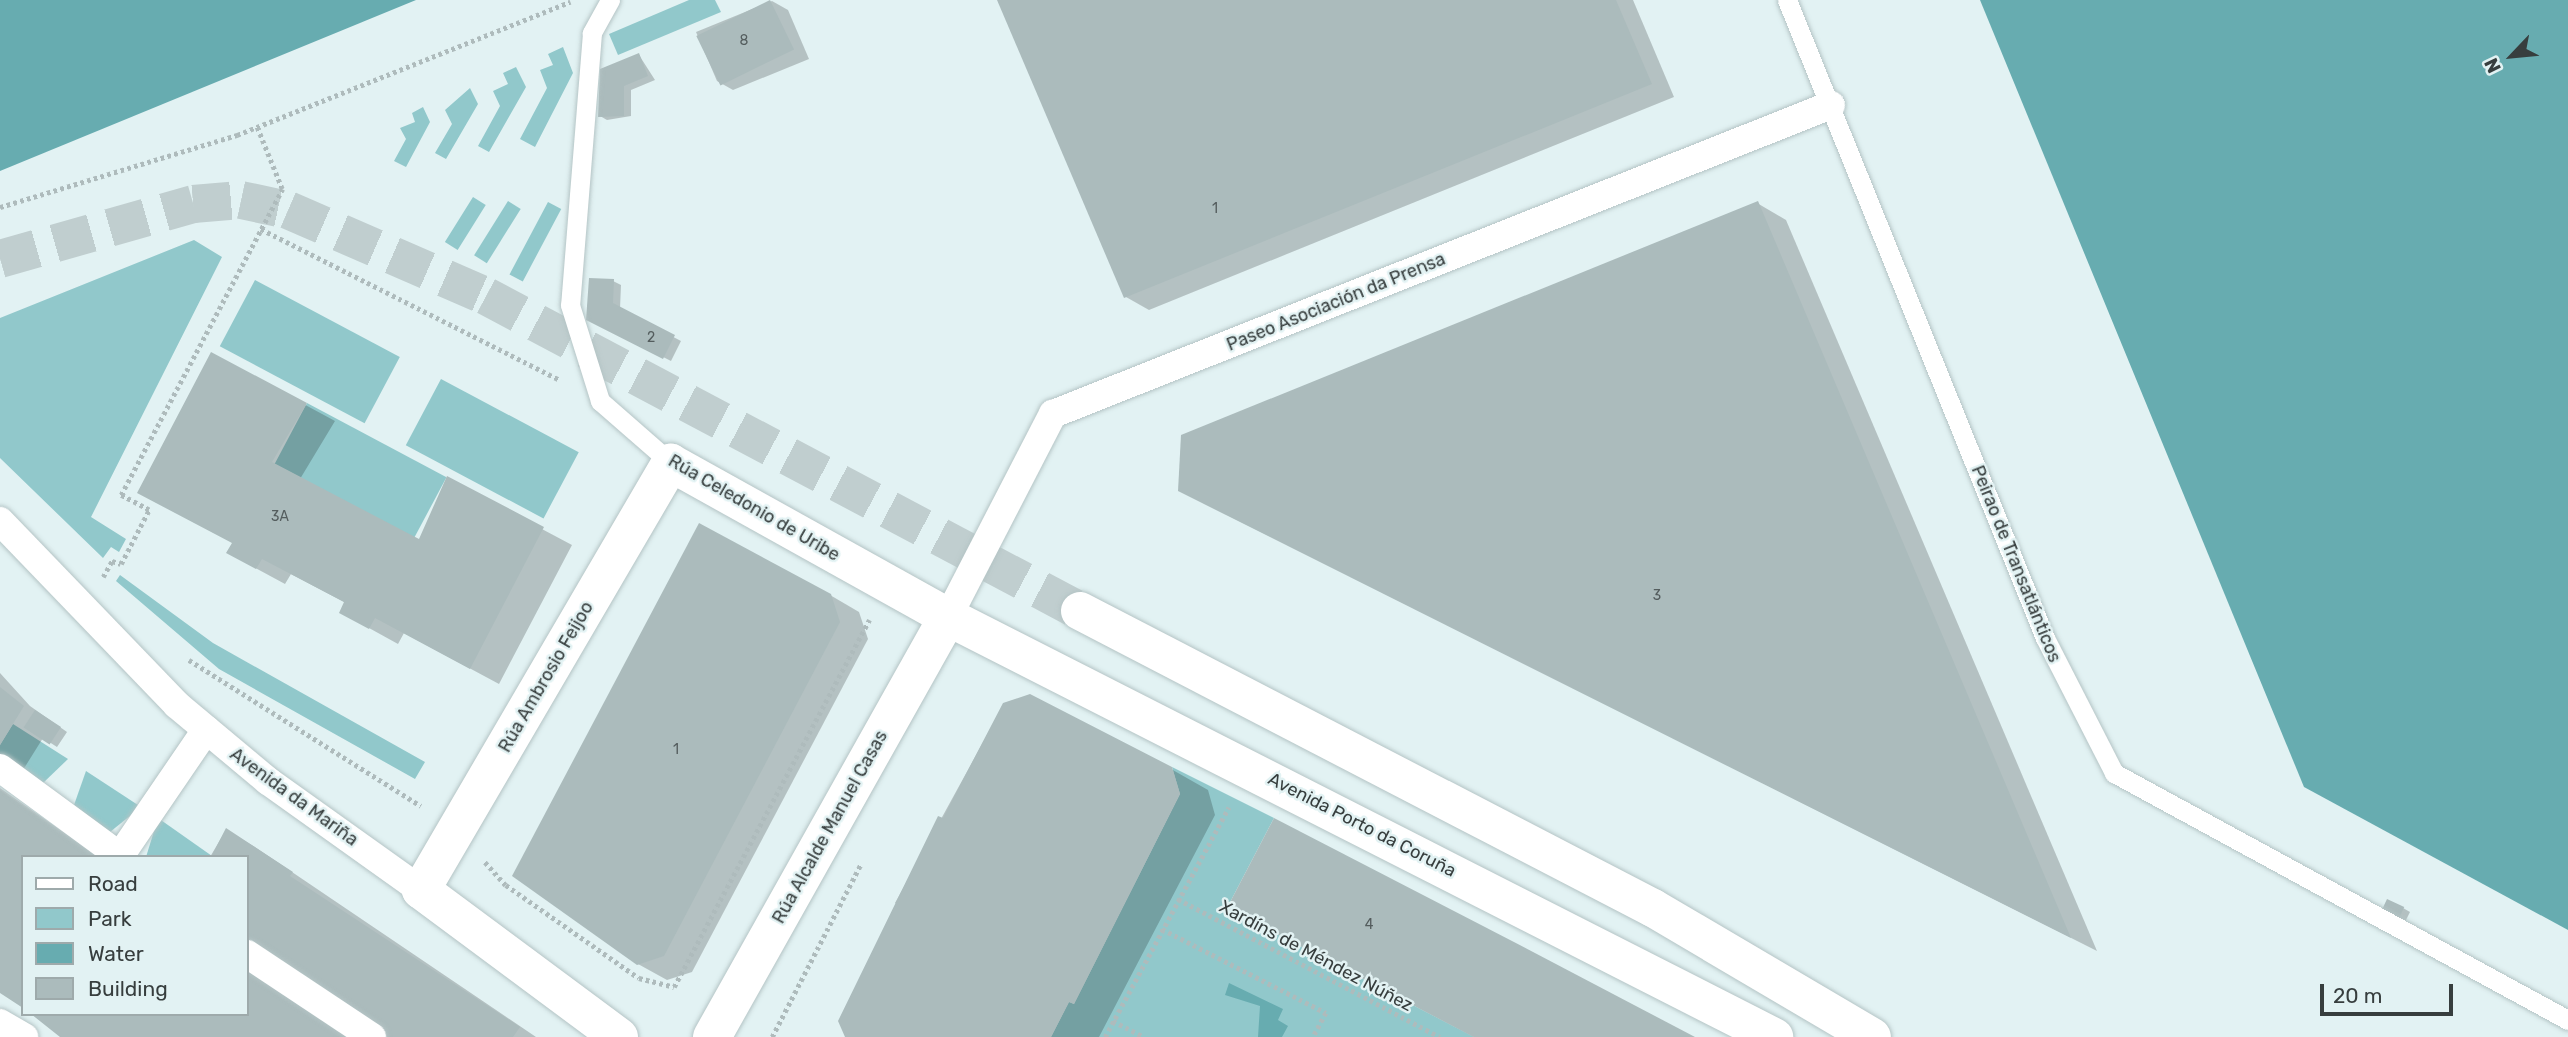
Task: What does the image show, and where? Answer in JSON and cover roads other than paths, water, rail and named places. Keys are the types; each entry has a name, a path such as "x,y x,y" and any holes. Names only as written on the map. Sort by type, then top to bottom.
{"street":[{"name":"Paseo Asociación da Prensa","path":"948,617 1053,414 1831,105"},
{"name":"Rúa Celedonio de Uribe","path":"671,463 948,617"},
{"name":"Rúa Ambrosio Feijoo","path":"421,890 671,463"},
{"name":"Avenida da Mariña","path":"0,521 206,730 619,1037"},
{"path":"1080,611 1653,908 1872,1037"},
{"name":"Rúa Alcalde Manuel Casas","path":"712,1037 948,617"},
{"name":"Avenida Porto da Coruña","path":"948,617 1774,1037"},
{"path":"121,855 206,730"},
{"path":"0,768 119,855"},
{"path":"248,955 372,1037"},
{"path":"0,1023 24,1037"}],"lane":[{"name":"Rúa Celedonio de Uribe","path":"610,0 592,33 570,305 600,401 671,463"},
{"name":"Peirao de Transatlánticos","path":"1787,0 2045,638 2115,774 2321,881 2444,955 2568,1020"}],"water":[{"path":"0,0 416,0 0,171"},
{"path":"1980,0 2568,0 2568,930 2304,787"},
{"path":"1229,983 1283,1009 1278,1020 1288,1026 1282,1037 1258,1037 1260,1006 1225,995"}],"tunnel":[{"path":"0,259 193,204 241,200 288,210 486,296 1080,611"}]}
